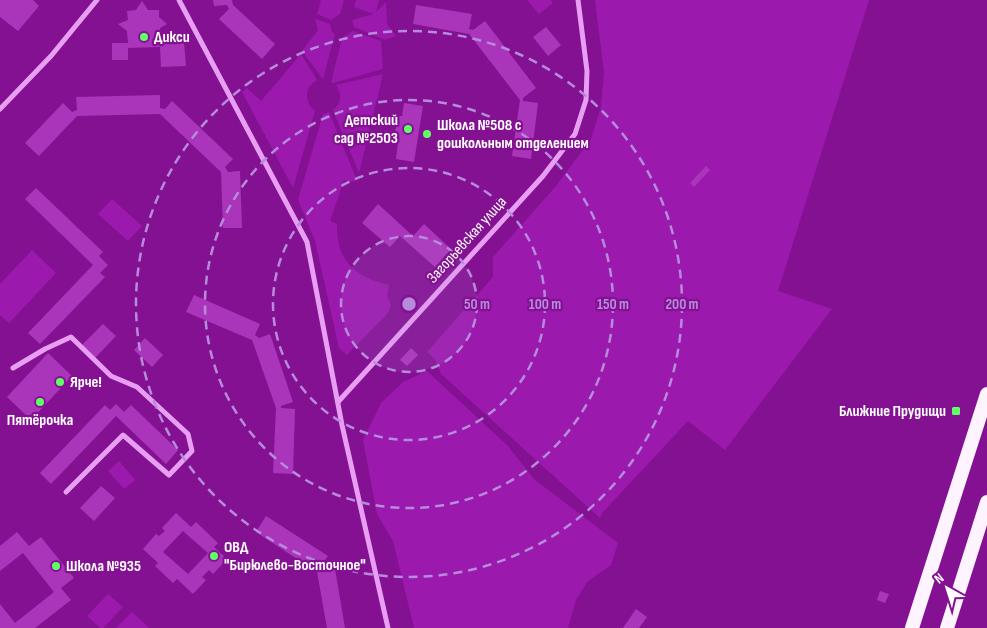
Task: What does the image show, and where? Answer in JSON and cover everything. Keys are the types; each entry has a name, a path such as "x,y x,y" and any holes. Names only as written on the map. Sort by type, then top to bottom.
{"highway":[{"path":"912,628 987,394"},
{"path":"947,628 987,502"}],"street":[{"path":"0,108 51,56 97,0"},
{"path":"179,0 307,242 338,402 388,628"},
{"name":"Загорьевская улица","path":"338,402 537,183 575,134 586,100 587,71 578,0"},
{"path":"13,368 45,348 71,337 111,376 138,387 188,434 192,452 169,475 123,435 66,492"}],"shaded area":[{"path":"321,0 344,0 340,14 331,20 317,14"},
{"path":"356,0 379,0 376,12 386,2 387,24 396,36 385,40 354,27 352,20 374,14 354,7"},
{"path":"527,0 551,0 553,3 539,14"},
{"path":"595,0 869,0 778,291 832,309 725,450 688,421 603,512 600,518 441,374 435,359 427,352 493,277 493,257 556,186 591,139 601,107 604,73"},
{"path":"315,19 330,24 332,32 335,34 323,79 302,51 318,30"},
{"path":"353,31 381,41 383,69 333,83 331,82 342,38"},
{"path":"301,54 317,80 310,87 307,95 311,107 315,111 293,188 242,92 247,88 261,101"},
{"path":"383,74 359,173 333,110 340,98 336,85"},
{"path":"329,112 356,178 355,182 344,180 330,221 337,224 340,248 350,265 366,277 389,285 387,296 391,305 388,313 347,355 339,348 315,241 298,200 323,114"},
{"path":"112,199 142,226 128,241 98,214"},
{"path":"32,250 56,273 9,323 0,315 0,284"},
{"path":"427,371 508,446 534,479 618,543 611,565 587,582 576,600 568,628 414,628 393,541 377,514 363,440 381,403 403,382"},
{"path":"119,461 135,480 124,489 108,471"},
{"path":"108,594 123,607 103,628 100,628 87,616"},
{"path":"132,612 149,628 116,628"}],"building":[{"path":"0,0 33,0 39,6 18,31 0,17"},
{"path":"213,0 232,0 233,5 275,44 262,59 219,19 229,9 227,5 214,6"},
{"name":"Дикси","path":"142,1 148,10 159,10 159,17 167,24 160,28 161,43 184,42 186,66 161,67 160,47 128,48 128,60 112,60 112,43 128,43 127,31 118,24 128,20 127,11 136,10"},
{"path":"416,5 472,14 469,29 473,30 485,21 536,88 523,98 523,101 538,103 531,159 512,156 520,100 469,34 413,24"},
{"path":"546,27 561,45 548,56 533,37"},
{"path":"160,95 160,108 165,109 172,101 233,159 225,167 228,172 240,171 242,228 223,228 221,172 160,114 77,116 39,156 25,143 63,103 72,112 77,110 76,97"},
{"name":"Детский сад №2503","path":"404,103 423,106 414,162 396,159 398,143 393,142 398,116 402,116"},
{"path":"706,166 710,170 694,187 690,183"},
{"path":"36,188 103,252 99,256 108,265 100,273 105,277 40,344 28,333 93,265 25,199"},
{"path":"378,204 413,236 424,224 451,249 435,267 400,236 390,247 362,223"},
{"path":"194,295 260,324 255,335 259,338 270,334 293,402 281,406 281,408 295,409 293,474 273,473 276,408 252,340 186,312"},
{"path":"103,324 116,336 95,358 82,345"},
{"path":"145,338 163,355 152,367 134,350"},
{"path":"411,348 418,355 407,366 400,360"},
{"path":"48,353 72,376 31,420 7,397"},
{"path":"116,404 124,412 131,405 178,450 166,464 116,416 51,484 40,473 105,405 110,410"},
{"path":"101,486 115,498 94,521 80,508"},
{"name":"ОВД \"Бирюлево-Восточное\"","path":"176,513 191,527 196,522 218,543 214,547 227,559 213,574 209,570 202,577 206,580 193,594 177,579 173,583 155,566 158,563 143,549 156,534 159,536 165,531 162,528","holes":["183,531 208,553 188,574 163,552"]},
{"path":"266,516 328,556 321,566 324,571 335,569 345,628 327,628 317,572 256,532"},
{"path":"17,532 29,546 41,537 74,578 61,588 71,600 35,628 0,628 0,604 15,623 54,592 23,553 0,571 0,546"},
{"path":"880,591 889,594 885,603 877,600"},
{"path":"636,609 647,617 639,628 623,628"}],"place":[{"name":"Дикси","path":"144,37"},
{"name":"Детский сад №2503","path":"408,129"},
{"name":"Школа №508 с дошкольным отделением","path":"427,134"},
{"name":"Ярче!","path":"60,382"},
{"name":"Пятёрочка","path":"40,402"},
{"name":"Ближние Прудищи","path":"956,411"},
{"name":"ОВД \"Бирюлево-Восточное\"","path":"214,556"},
{"name":"Школа №935","path":"56,566"}]}
